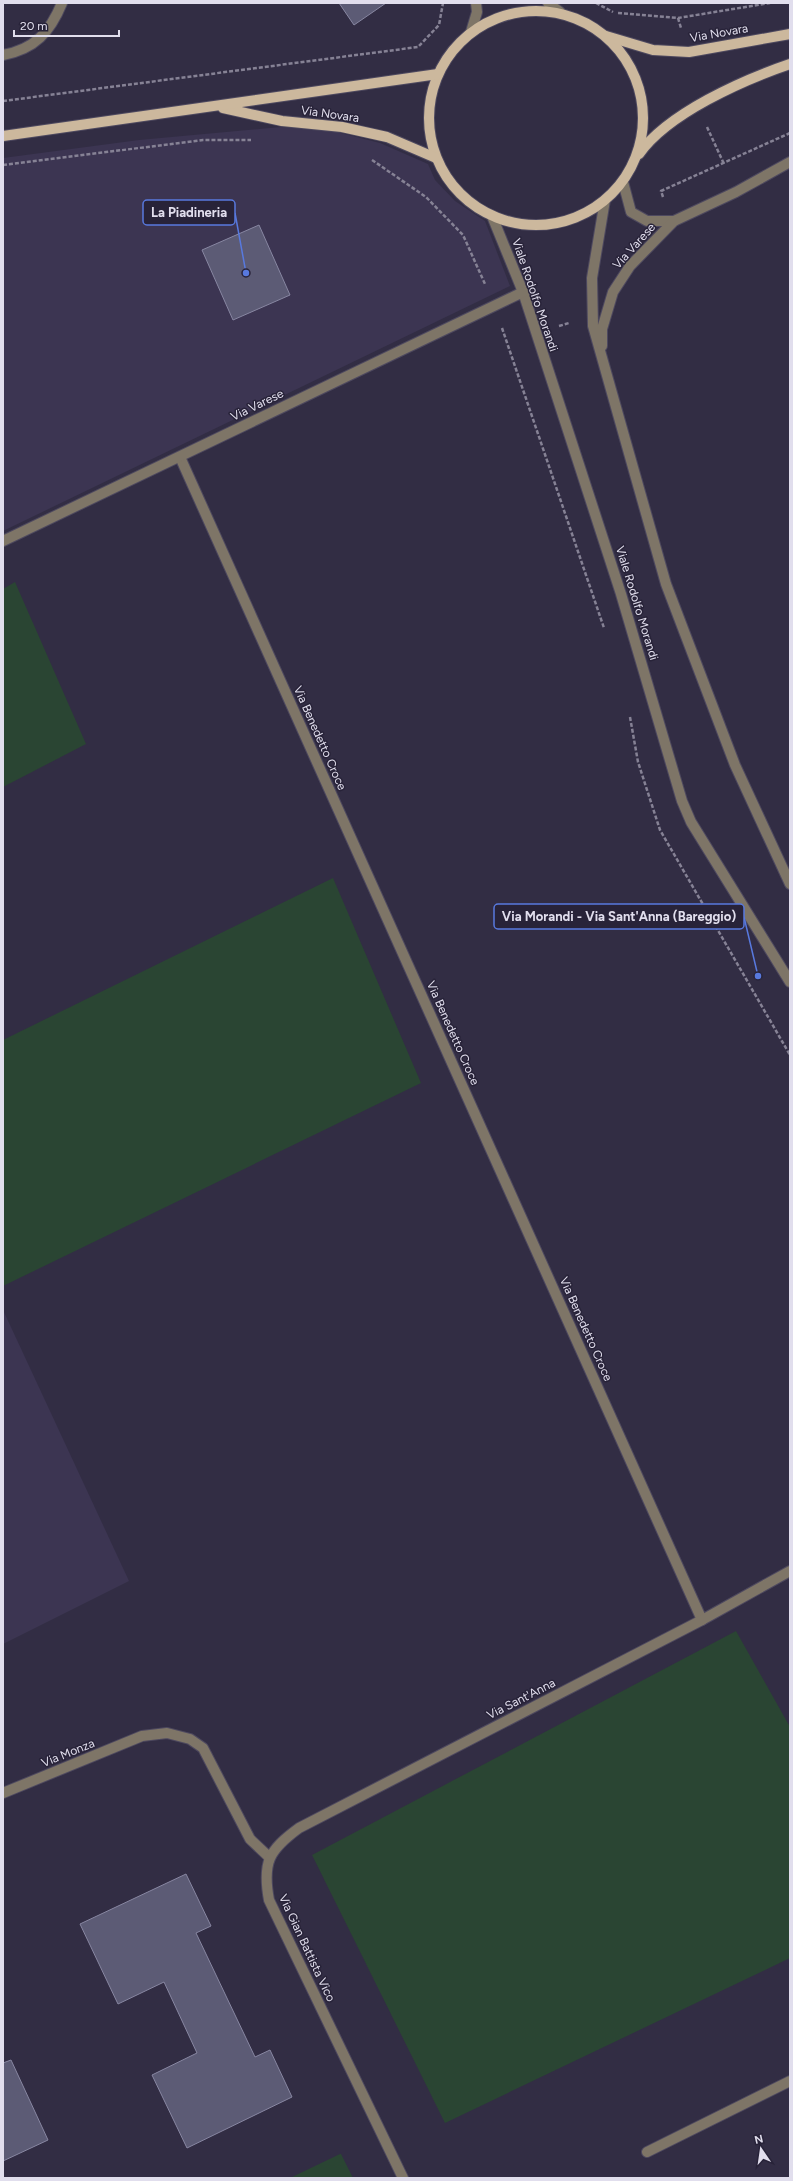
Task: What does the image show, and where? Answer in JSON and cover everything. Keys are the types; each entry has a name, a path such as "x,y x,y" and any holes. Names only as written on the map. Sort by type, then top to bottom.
{"main road":[{"path":"636,159 644,127 641,92 629,61 606,36 585,21 560,12 529,10 499,17 471,32 452,51 438,74 430,109 429,131 436,158 450,182 469,202 492,216 521,224 551,224 580,216 605,200 623,182 647,143 659,132 697,106 739,85 790,64"},
{"name":"Via Novara","path":"606,36 653,50 689,52 790,34"},
{"name":"Via Novara","path":"3,136 438,74"},
{"name":"Via Novara","path":"217,106 282,121 342,127 387,137 436,158"}],"street":[{"path":"3,55 14,53 40,39 56,19 62,3"},
{"path":"471,32 477,12 476,3"},
{"path":"548,3 560,12"},
{"name":"Via Varese","path":"602,359 602,329 613,292 630,266 674,221 736,192 790,162"},
{"name":"Via Varese","path":"623,182 632,212 647,221 674,221"},
{"path":"605,200 592,278 593,326 666,584 735,765 790,884"},
{"name":"Viale Rodolfo Morandi","path":"492,216 522,292 621,594 682,801 691,822 790,982"},
{"name":"Via Varese","path":"3,541 522,292"},
{"name":"Via Benedetto Croce","path":"180,457 702,1620"},
{"name":"Via Sant'Anna","path":"269,1857 282,1840 299,1828 702,1620 790,1571"},
{"name":"Via Monza","path":"3,1793 142,1736 167,1733 190,1739 202,1748 250,1839 269,1857"},
{"name":"Via Gian Battista Vico","path":"269,1857 265,1878 269,1900 403,2178"},
{"path":"647,2152 790,2081"}],"path":[{"path":"3,101 418,47 439,25 443,3"},
{"path":"596,3 615,13 678,18 770,3"},
{"path":"674,221 661,190 790,133"},
{"path":"3,165 203,140 255,140"},
{"path":"366,159 373,160 426,197 463,235 494,306 528,400 604,629"},
{"path":"629,711 638,762 660,830 790,1055"}],"shaded area":[{"path":"281,127 337,132 380,143 428,164 435,180 455,201 485,221 510,286 3,531 3,158 139,140"},
{"path":"3,1310 129,1581 3,1644"}],"green space":[{"path":"15,582 86,744 3,787 3,589"},
{"path":"333,878 421,1083 3,1286 3,1040"},
{"path":"736,1631 790,1727 790,1958 445,2123 312,1855"},
{"path":"340,2154 353,2178 290,2178"}],"building":[{"path":"339,3 386,3 354,25"},
{"path":"259,225 290,295 233,320 202,250"},
{"path":"186,1874 211,1926 196,1933 255,2057 270,2050 292,2097 187,2148 152,2075 197,2053 164,1982 118,2004 80,1924"},
{"path":"11,2060 48,2140 3,2161 3,2063"}],"place":[{"name":"La Piadineria","path":"246,273"},
{"name":"Via Morandi - Via Sant'Anna (Bareggio)","path":"758,976"}]}
